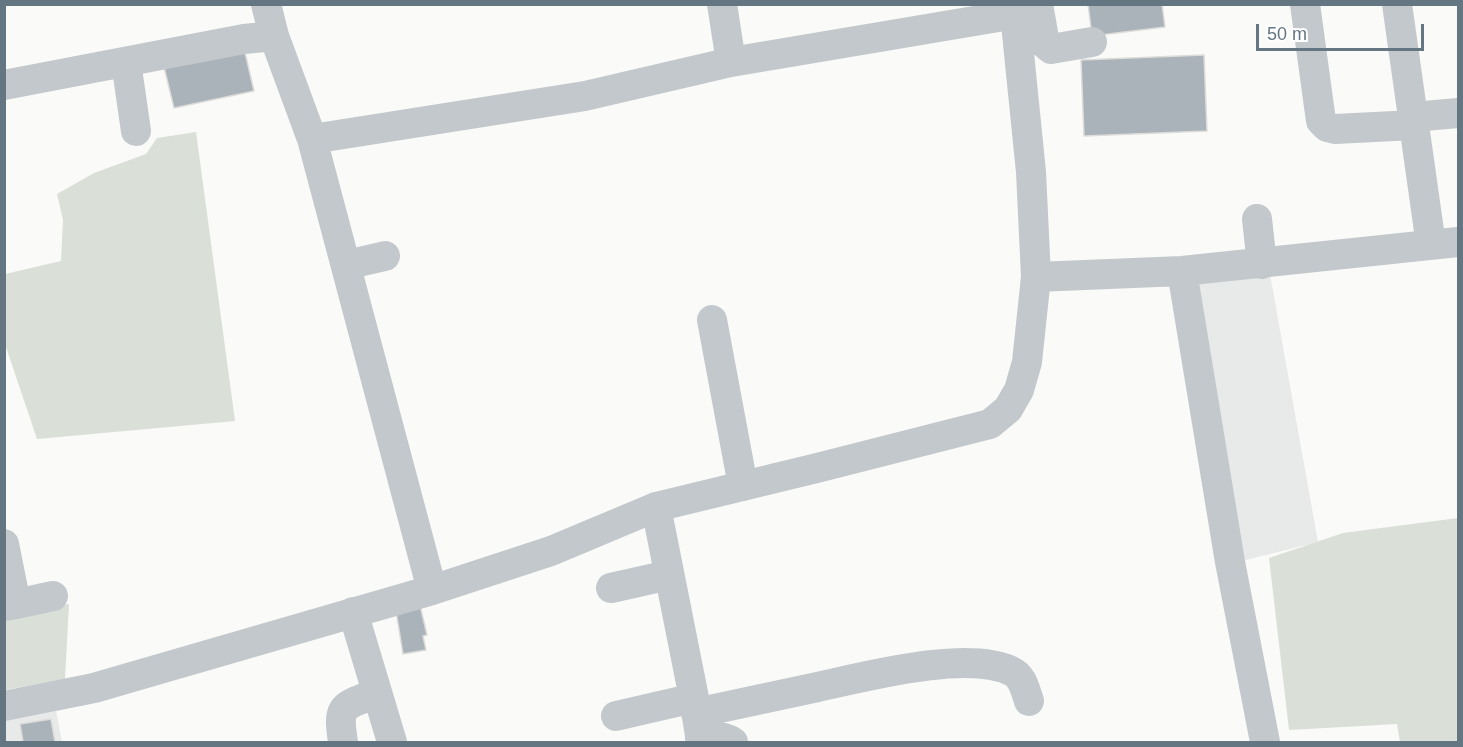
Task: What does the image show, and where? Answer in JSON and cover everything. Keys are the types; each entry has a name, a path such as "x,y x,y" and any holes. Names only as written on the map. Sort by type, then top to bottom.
{"street":[{"path":"266,4 274,36 312,139 432,590"},
{"path":"722,4 731,62"},
{"path":"1305,4 1321,121 1327,127 1335,129 1413,121 1458,113"},
{"path":"1036,277 1182,271 1445,243 1413,121 1396,4"},
{"path":"312,139 585,96 731,62 1023,7"},
{"path":"1023,7 1045,44 1051,49 1092,42"},
{"path":"4,706 94,688 432,590 551,551 656,507 990,424 1008,409 1019,390 1027,362 1036,277 1023,7"},
{"path":"4,86 244,39 274,36"},
{"path":"126,62 136,131"},
{"path":"1257,219 1262,264"},
{"path":"346,265 385,256"},
{"path":"1182,271 1230,562 1265,742"},
{"path":"712,321 743,486"},
{"path":"656,507 698,723 733,742"},
{"path":"4,544 10,605 53,596"},
{"path":"611,588 669,574"},
{"path":"353,612 392,742"},
{"path":"616,716 698,723 890,671 954,663 991,665 1012,671 1021,679 1029,701"},
{"path":"343,742 339,720 342,710 347,705 377,693"}],"shaded area":[{"path":"196,132 235,421 37,439 5,344 5,274 61,261 63,220 57,194 94,173 146,154 157,138"},
{"path":"1268,263 1318,542 1234,563 1182,271"},
{"path":"1458,518 1458,742 1400,742 1397,724 1289,730 1269,558 1343,533"},
{"path":"69,604 65,679 5,690 5,615"},
{"path":"56,711 62,742 5,742 5,721"}],"building":[{"path":"1088,4 1162,4 1165,27 1092,36"},
{"path":"244,48 254,91 174,108 163,63"},
{"path":"1204,55 1207,131 1084,136 1081,60"},
{"path":"420,605 427,635 423,636 426,650 403,654 396,611"},
{"path":"51,719 55,742 23,742 20,724"}]}
